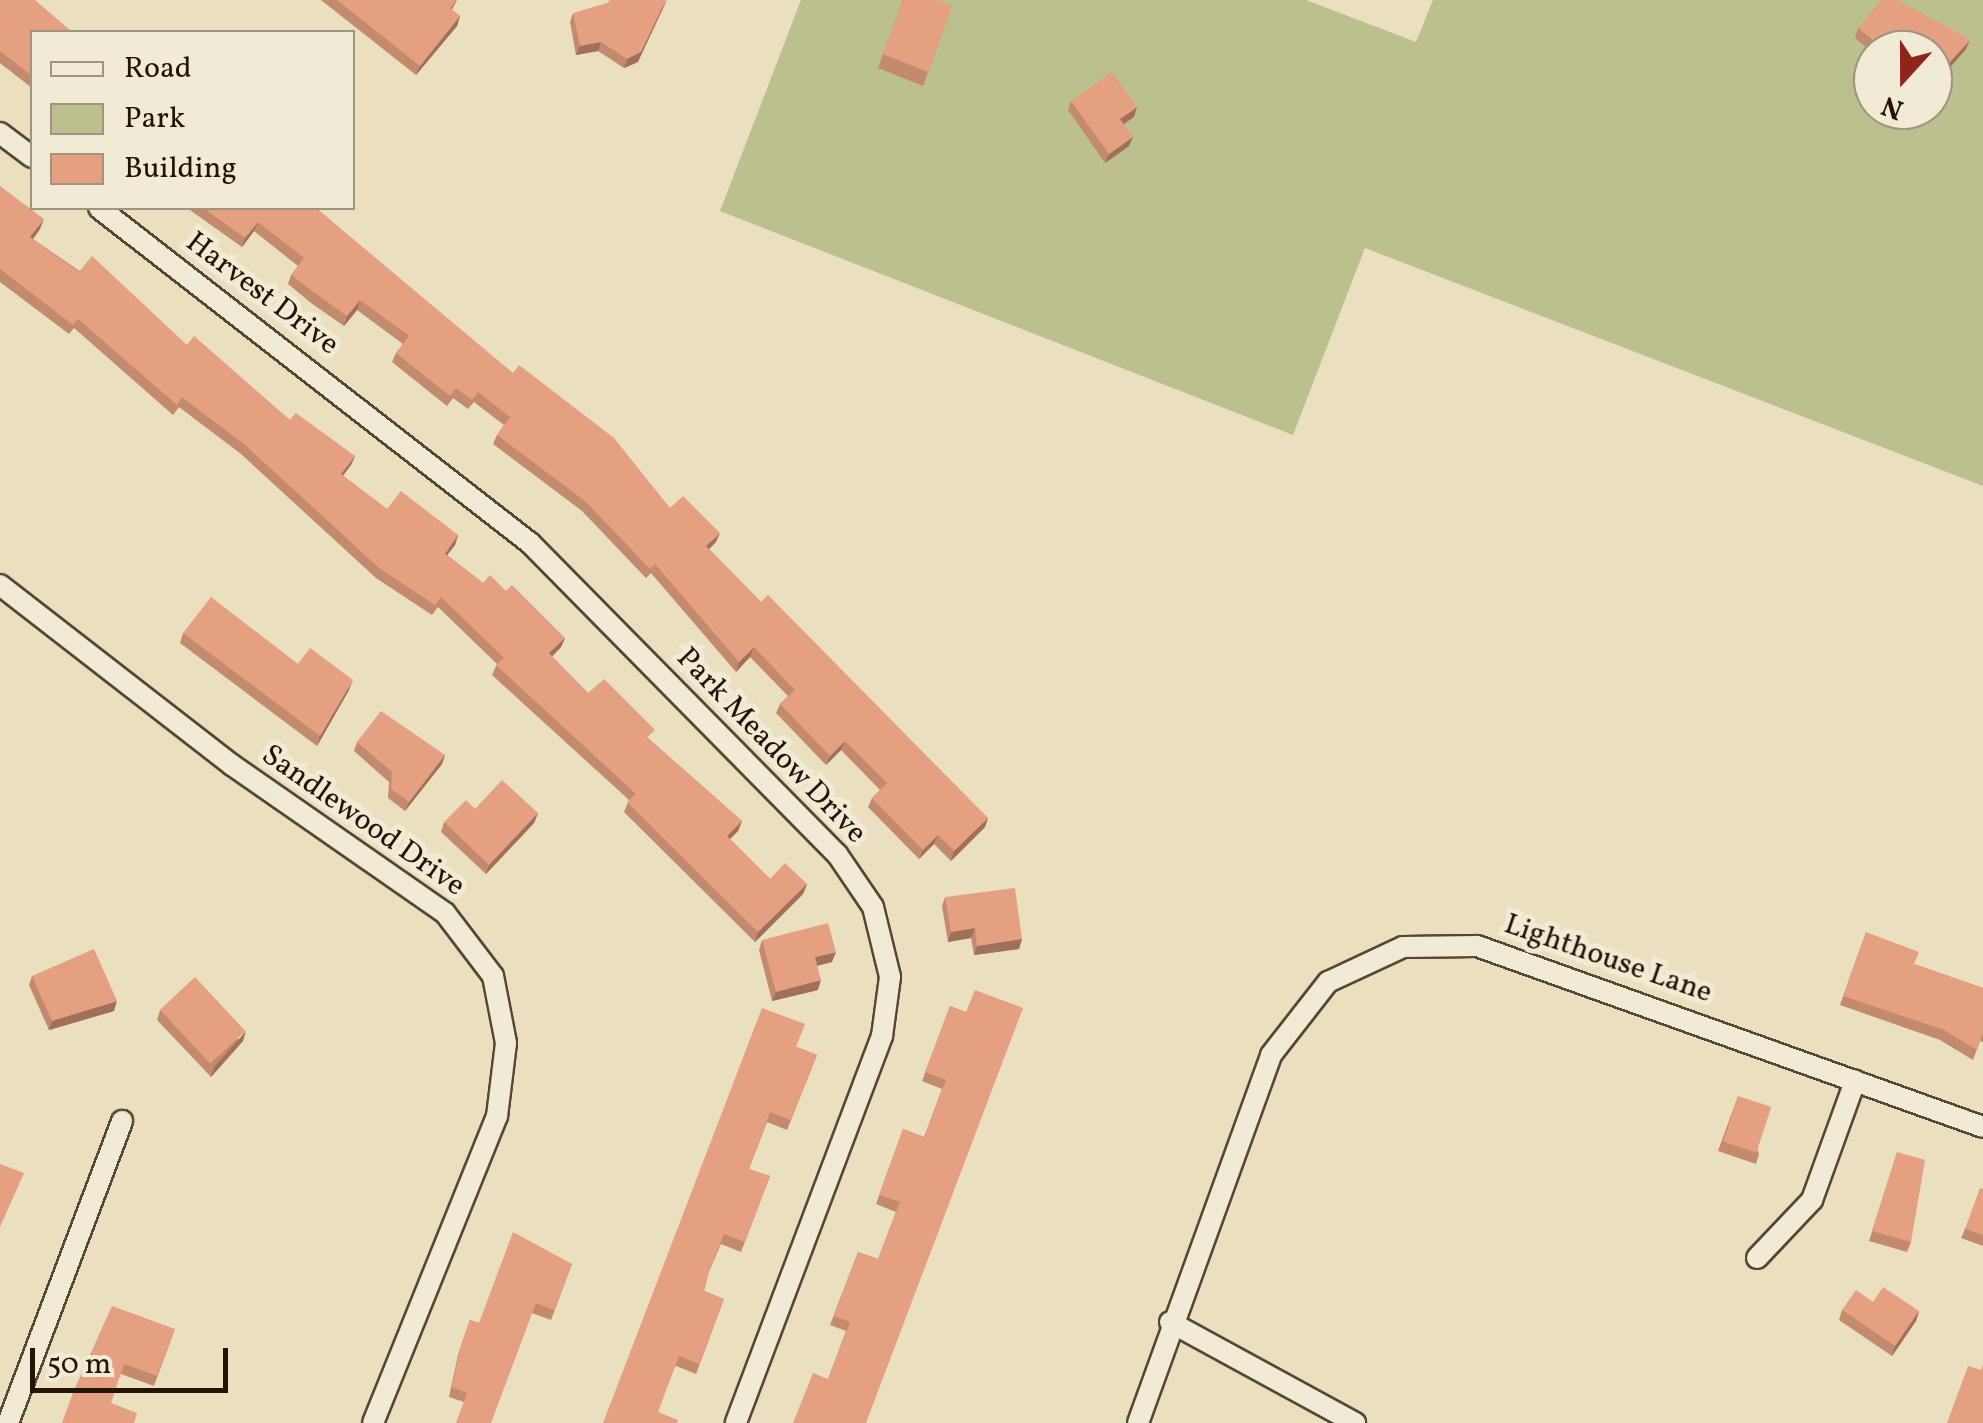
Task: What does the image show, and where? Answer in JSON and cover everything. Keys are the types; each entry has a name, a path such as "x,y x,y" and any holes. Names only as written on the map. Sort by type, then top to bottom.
{"street":[{"path":"0,132 30,155"},
{"name":"Harvest Drive","path":"101,210 342,392"},
{"name":"Park Meadow Drive","path":"342,392 530,543 837,854 873,907 890,977 882,1036 736,1423"},
{"name":"Sandlewood Drive","path":"0,584 232,766 445,913 493,976 506,1043 497,1116 373,1423"},
{"name":"Lighthouse Lane","path":"1138,1423 1170,1322 1271,1055 1328,982 1403,947 1477,946 1983,1127"},
{"path":"1757,1258 1812,1200 1855,1081"},
{"path":"8,1423 122,1122"},
{"path":"1170,1322 1356,1423"}],"green space":[{"path":"801,0 1306,0 1416,42 1433,0 1983,0 1983,486 1365,248 1293,435 720,211"}],"building":[{"path":"0,0 35,0 70,30 30,30 30,74 0,51"},
{"path":"337,0 456,0 450,8 460,16 420,66"},
{"path":"610,0 666,0 641,52 627,59 601,42 580,46 573,13"},
{"path":"903,0 936,0 952,6 928,72 883,54"},
{"path":"1881,0 1898,0 1952,30 1860,30 1858,28"},
{"path":"1953,31 1970,40 1953,59"},
{"path":"1112,72 1137,107 1120,119 1133,137 1109,154 1071,101"},
{"path":"0,186 44,219 30,237 79,272 92,256 187,345 194,336 290,420 296,413 355,456 341,474 387,509 401,491 458,535 445,554 483,583 490,575 506,591 512,585 565,638 549,653 588,693 604,679 655,730 647,737 742,821 727,836 770,879 785,863 807,884 758,932 627,802 636,794 496,665 504,658 441,597 435,605 379,568 245,445 182,397 177,405 78,319 73,325 0,269"},
{"path":"206,210 318,210 513,373 519,365 614,438 670,508 683,496 720,533 706,546 761,602 768,595 988,818 954,851 938,835 923,850 872,798 887,783 845,741 830,756 780,704 795,690 754,647 739,662 655,564 650,569 585,501 497,435 510,417 478,392 472,400 456,388 450,396 396,353 409,336 360,300 347,316 291,275 304,258 258,222 245,238"},
{"path":"211,597 298,664 310,648 353,680 320,736 183,633"},
{"path":"381,711 445,755 409,802 391,789 392,772 357,742"},
{"path":"502,780 538,813 489,865 444,822 466,800 475,809"},
{"path":"1015,888 1022,939 977,946 975,928 951,932 945,897"},
{"path":"828,923 836,952 815,957 821,980 776,992 762,940"},
{"path":"1866,932 1919,952 1914,964 1983,988 1983,1033 1977,1050 1944,1030 1843,996"},
{"path":"94,949 117,1001 52,1021 32,976"},
{"path":"195,977 245,1031 210,1064 160,1010"},
{"path":"975,990 1023,1008 866,1423 793,1423 813,1373 828,1379 850,1322 834,1316 858,1252 878,1259 900,1202 879,1195 903,1129 924,1137 946,1080 925,1072 950,1006 966,1012"},
{"path":"762,1008 805,1024 796,1047 817,1055 791,1120 770,1112 749,1169 770,1176 745,1242 724,1234 709,1271 704,1291 724,1299 699,1364 679,1356 658,1412 678,1420 677,1423 603,1423"},
{"path":"1738,1096 1771,1107 1756,1152 1723,1142"},
{"path":"1897,1152 1925,1160 1911,1242 1872,1231"},
{"path":"0,1164 24,1173 0,1227"},
{"path":"1980,1188 1983,1189 1983,1235 1965,1229"},
{"path":"513,1232 572,1264 554,1310 536,1303 491,1423 456,1423 467,1393 452,1387 461,1345 470,1320 479,1323"},
{"path":"1883,1287 1919,1311 1895,1346 1842,1310 1856,1290 1873,1302"},
{"path":"112,1306 175,1329 157,1376 124,1364 111,1403 137,1413 134,1423 62,1423 74,1390"},
{"path":"1983,1364 1983,1423 1947,1423 1968,1366 1981,1370"}]}
